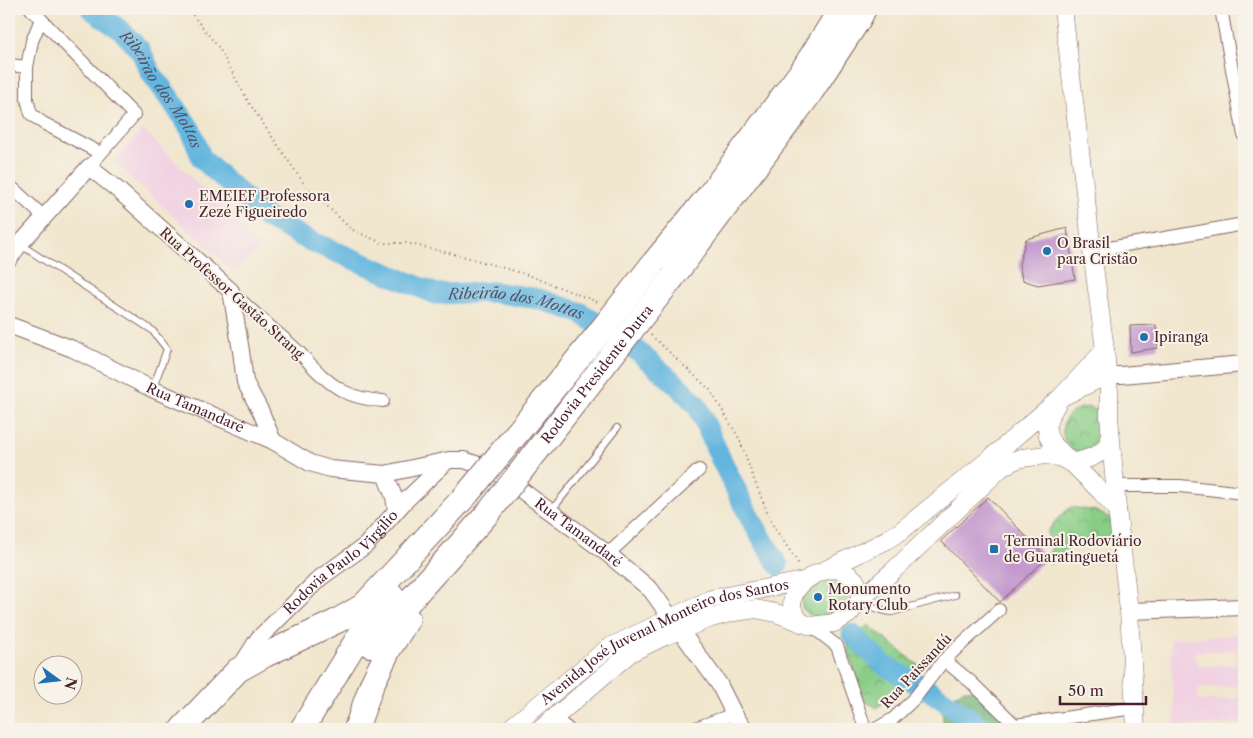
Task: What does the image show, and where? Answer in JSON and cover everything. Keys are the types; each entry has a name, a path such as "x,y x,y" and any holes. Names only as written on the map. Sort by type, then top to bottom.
{"highway":[{"name":"Rodovia Presidente Dutra","path":"302,729 363,630 468,493 710,194 804,68 841,9"},
{"name":"Rodovia Presidente Dutra","path":"317,729 372,642 489,512 673,277 809,95 864,9"},
{"path":"182,729 238,670 337,621 363,606 468,493"},
{"path":"356,729 372,684 389,649 423,597 489,512"}],"main road":[{"path":"1063,10 1105,350 1117,509 1129,611 1136,729"},
{"path":"1060,398 1088,394 1098,397 1106,405 1110,424 1108,445 1099,454 1072,463 1059,457 1047,455 1021,458 1013,461 1001,468 861,599 849,614 834,623 806,624 793,610 792,598 795,590 806,580 883,542 901,530 992,457 1060,398 1105,350"},
{"path":"1107,375 1060,398 1049,418 1047,426 1048,436 1052,443 1117,509"},
{"path":"825,570 839,570 847,573 856,582 861,599"},
{"name":"Avenida José Juvenal Monteiro dos Santos","path":"540,729 630,654 665,636 675,624 711,599 806,580"},
{"name":"Avenida José Juvenal Monteiro dos Santos","path":"509,729 608,648 675,624 756,609 776,613 806,624"}],"street":[{"path":"9,259 20,244 134,115 31,9"},
{"path":"1221,9 1241,104 1244,135"},
{"path":"41,19 32,41 27,67 27,100 31,114 43,123 100,154"},
{"path":"9,65 27,67"},
{"name":"Rua Professor Gastão Strang","path":"89,167 118,190 231,291 299,353 321,376 343,391 366,400 383,401"},
{"path":"9,185 44,217"},
{"path":"1092,251 1244,224"},
{"path":"231,291 245,382 261,412 273,442"},
{"name":"Rua Tamandaré","path":"9,325 73,349 152,389 273,442 310,463 330,469 385,474 449,460 464,460 494,470 608,554 651,590 719,684 744,729"},
{"path":"1107,375 1244,364"},
{"name":"Rodovia Paulo Virgílio","path":"238,670 258,639 320,578 366,545 410,495 449,460"},
{"path":"608,554 699,470"},
{"path":"385,474 394,497 396,510"},
{"path":"1116,486 1180,486 1244,493"},
{"path":"1129,611 1244,607"},
{"name":"Rua Paissandú","path":"875,729 893,719 914,699 944,660 999,610"},
{"path":"806,624 837,646 859,726 869,722 875,729"},
{"path":"944,660 971,682 1014,725 1134,708"},
{"path":"693,729 734,714"}],"lane":[{"path":"20,244 152,330 167,349 152,389"},
{"path":"551,512 617,428"},
{"path":"861,599 868,605 892,612 955,595"}],"path":[{"path":"185,9 191,13 219,48 249,103 305,185 351,228 382,243 406,243 466,257 528,275 596,300 604,306"},
{"path":"646,331 710,390 739,438 772,524 806,580"}],"shaded area":[{"name":"EMEIEF Professora Zezé Figueiredo","path":"143,129 260,247 234,271 114,162"},
{"path":"1244,634 1244,723 1175,727 1170,639","holes":["1236,650 1237,664 1197,666 1196,652","1238,686 1239,698 1199,701 1198,688"]}],"green space":[{"path":"1088,407 1098,411 1105,419 1101,446 1081,452 1074,450 1064,439 1064,423 1068,415 1076,410"},
{"path":"1071,507 1096,511 1112,519 1117,538 1074,542 1050,564 1048,554 1052,548 1047,532 1058,518"},
{"path":"837,579 848,585 851,592 847,601 829,614 818,616 808,614 802,606 802,598 818,586"},
{"path":"868,625 918,665 899,688 877,708 863,700 846,642"},
{"path":"973,689 1013,729 946,729 942,708 955,703 956,694 964,690"}],"building":[{"name":"O Brasil para Cristão","path":"1067,228 1075,279 1038,285 1022,280 1019,264 1026,239"},
{"name":"Ipiranga","path":"1156,325 1158,348 1131,352 1130,326"},
{"name":"Terminal Rodoviário de Guaratinguetá","path":"988,497 1047,558 1000,602 941,541"}],"waterway":[{"name":"Ribeirão dos Mottas","path":"91,9 122,31 140,50 151,73 191,130 202,159 267,218 310,241 436,294 494,292 539,299 581,313 636,350 675,383 697,405 750,518 778,565"},
{"name":"Ribeirão dos Mottas","path":"852,634 884,665 930,691 983,729"}],"place":[{"name":"EMEIEF Professora Zezé Figueiredo","path":"189,204"},
{"name":"O Brasil para Cristão","path":"1047,251"},
{"name":"Ipiranga","path":"1144,337"},
{"name":"Terminal Rodoviário de Guaratinguetá","path":"994,549"},
{"name":"Monumento Rotary Club","path":"818,597"}]}
